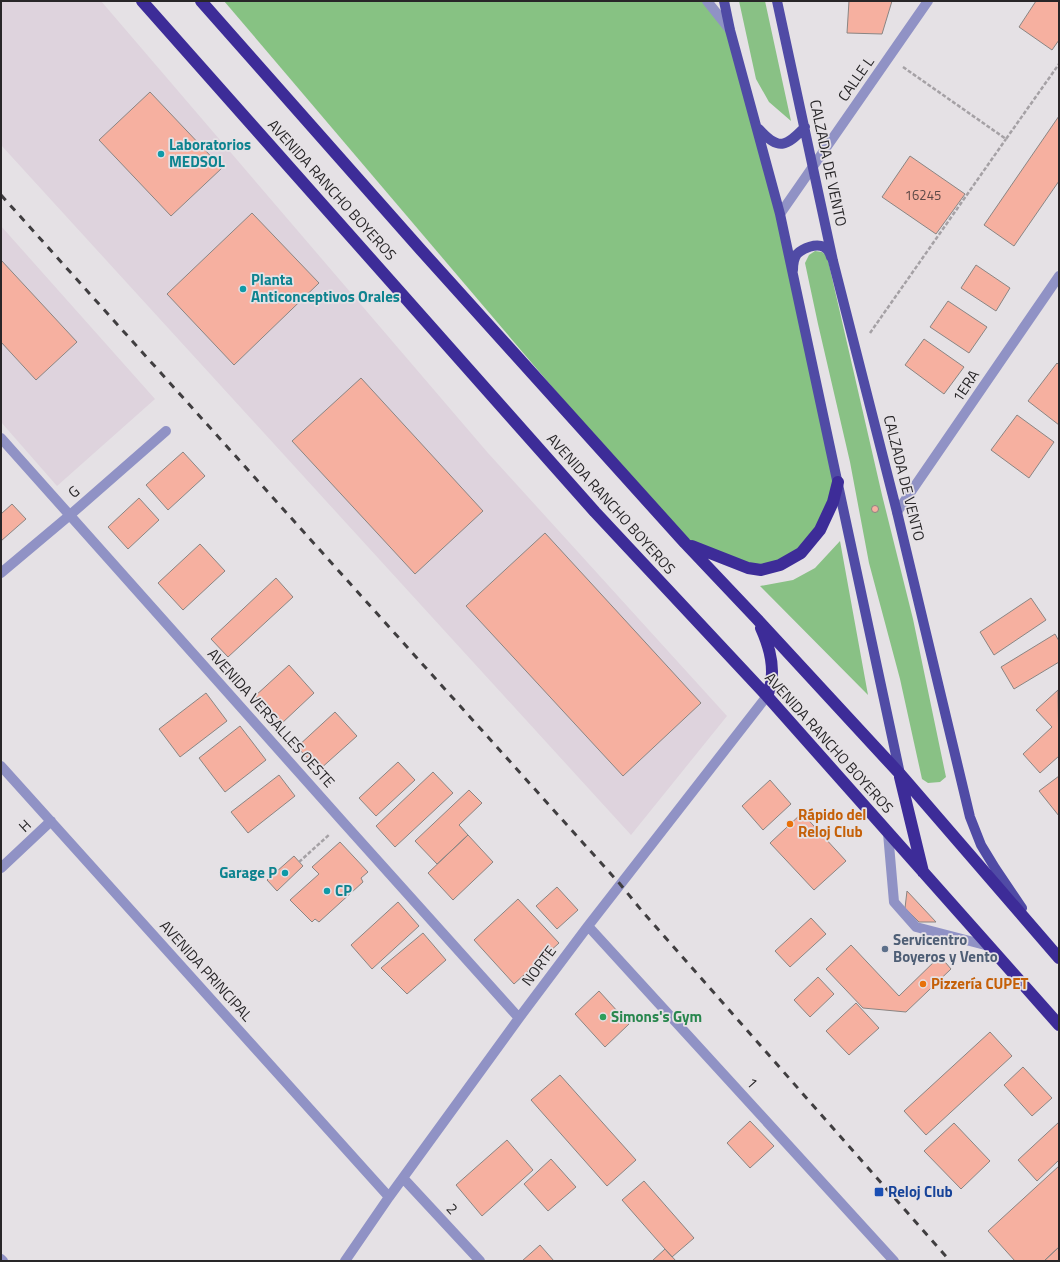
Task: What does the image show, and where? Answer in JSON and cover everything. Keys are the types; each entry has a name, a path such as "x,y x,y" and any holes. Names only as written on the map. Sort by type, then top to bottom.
{"highway":[{"name":"AVENIDA RANCHO BOYEROS","path":"142,1 595,512 767,696 1059,1024"},
{"name":"AVENIDA RANCHO BOYEROS","path":"201,1 420,250 686,543 900,774 1059,958"},
{"path":"686,543 710,554 748,568 761,570 780,565 801,553 820,530 833,502 838,482"},
{"path":"756,618 766,640 772,660 772,680 767,696"},
{"path":"900,774 924,873"}],"main road":[{"path":"724,1 730,30 780,214 900,774"},
{"name":"CALZADA DE VENTO","path":"777,1 833,261 897,512 970,817 981,845 994,868 1046,943"},
{"path":"757,127 774,143 784,144 794,139 805,127"},
{"path":"793,272 794,262 798,254 811,246 825,248 829,252 833,261"}],"street":[{"path":"707,1 730,30"},
{"name":"CALLE L","path":"780,214 928,1"},
{"name":"1ERA","path":"897,512 1059,276"},
{"name":"G","path":"1,573 166,431"},
{"name":"AVENIDA VERSALLES OESTE","path":"1,438 519,1018"},
{"name":"NORTE","path":"346,1261 403,1178 519,1018 588,926 767,696"},
{"name":"AVENIDA PRINCIPAL","path":"1,766 390,1197"},
{"name":"H","path":"1,868 51,821"},
{"path":"888,833 894,902 916,927 989,946"},
{"name":"1","path":"588,926 894,1261"},
{"name":"2","path":"403,1178 480,1261"}],"path":[{"path":"889,57 1006,139"},
{"path":"856,352 1059,64"},
{"path":"299,862 343,822"}],"shaded area":[{"path":"1,1 101,1 488,453 727,716 631,835 1,145"},
{"path":"1,226 155,399 57,486 1,422"}],"green space":[{"path":"224,1 707,1 730,30 757,127 838,482 824,522 801,553 761,570 685,543"},
{"path":"739,1 765,1 791,121 769,102 756,79"},
{"path":"815,251 822,252 827,256 882,495 913,619 946,777 940,782 928,783 922,779 900,679 869,563 850,462 805,263 809,255"},
{"path":"840,541 868,695 760,586 793,580 815,568"}],"building":[{"path":"849,1 892,1 882,34 847,33"},
{"path":"1036,1 1059,1 1059,40 1052,50 1019,27"},
{"name":"Laboratorios MEDSOL","path":"150,92 222,168 171,216 99,140"},
{"path":"1059,116 1059,181 1014,246 984,225"},
{"path":"910,156 965,194 936,234 882,197"},
{"name":"Planta Anticonceptivos Orales","path":"252,213 319,283 234,365 167,294"},
{"path":"1,260 77,342 36,380 1,342"},
{"path":"976,265 1010,288 996,311 961,288"},
{"path":"948,301 987,327 969,353 930,327"},
{"path":"924,339 964,367 944,394 905,365"},
{"path":"1057,363 1059,365 1059,425 1028,401"},
{"path":"361,378 483,511 415,574 292,441"},
{"path":"1017,415 1054,442 1029,478 991,450"},
{"path":"183,452 205,476 168,510 146,485"},
{"path":"139,498 159,520 128,549 108,527"},
{"path":"12,504 26,519 1,541 1,514"},
{"path":"875,505 878,506 878,512 875,513 872,512 871,509 872,506"},
{"path":"545,533 701,703 623,776 466,606"},
{"path":"200,544 225,571 183,610 158,583"},
{"path":"276,578 293,597 228,657 211,639"},
{"path":"1031,598 1046,620 994,655 980,632"},
{"path":"1055,634 1059,641 1059,662 1014,689 1001,667"},
{"path":"289,665 314,693 281,724 255,696"},
{"path":"1058,690 1059,756 1040,773 1023,754 1052,727 1036,710"},
{"path":"206,693 227,721 180,757 159,729"},
{"path":"335,712 357,736 319,770 297,747"},
{"path":"240,726 266,760 225,792 199,758"},
{"path":"398,762 415,780 376,816 359,798"},
{"path":"433,772 453,793 395,847 376,826"},
{"path":"279,775 295,796 248,833 231,812"},
{"path":"1059,776 1059,816 1039,791"},
{"path":"770,780 791,804 763,830 742,806"},
{"path":"469,790 482,803 459,825 468,835 437,864 415,841"},
{"path":"802,813 846,861 814,890 770,843"},
{"path":"468,835 493,862 453,900 428,873"},
{"name":"CP","path":"340,842 368,872 361,878 363,882 319,922 315,919 312,922 290,900 319,874 312,867"},
{"name":"Garage P","path":"294,856 303,866 277,891 267,880"},
{"path":"557,887 578,910 557,929 536,906"},
{"path":"907,891 936,922 919,922 905,908"},
{"path":"518,899 559,943 514,984 474,940"},
{"path":"398,902 419,926 372,969 351,945"},
{"path":"811,918 826,934 790,967 775,951"},
{"path":"423,933 446,960 407,994 381,968"},
{"path":"851,945 899,996 940,956 951,969 906,1012 863,1008 826,969"},
{"path":"818,977 834,994 810,1017 794,1000"},
{"path":"599,991 629,1024 605,1047 575,1014"},
{"path":"856,1003 879,1028 849,1055 826,1031"},
{"path":"990,1032 1012,1056 926,1135 904,1111"},
{"path":"1023,1067 1052,1098 1032,1116 1004,1085"},
{"path":"560,1075 636,1160 607,1186 531,1100"},
{"path":"750,1121 774,1146 750,1168 727,1143"},
{"path":"1059,1122 1059,1160 1037,1181 1018,1160"},
{"path":"954,1123 990,1161 961,1189 924,1151"},
{"path":"507,1140 533,1170 482,1216 456,1185"},
{"path":"551,1159 576,1187 548,1211 524,1184"},
{"path":"1059,1166 1059,1247 1044,1261 1015,1261 988,1231"},
{"path":"644,1181 694,1238 672,1257 622,1200"},
{"path":"540,1245 554,1261 522,1261"},
{"path":"1059,1247 1059,1261 1044,1261"},
{"path":"665,1249 676,1261 652,1261"}],"railway":[{"path":"1,195 620,884 642,911 950,1261"}],"place":[{"name":"Laboratorios MEDSOL","path":"161,154"},
{"name":"Planta Anticonceptivos Orales","path":"243,289"},
{"name":"Rápido del Reloj Club","path":"790,824"},
{"name":"Garage P","path":"285,873"},
{"name":"CP","path":"327,891"},
{"name":"Servicentro Boyeros y Vento","path":"885,949"},
{"name":"Pizzería CUPET","path":"923,984"},
{"name":"Simons's Gym","path":"603,1017"},
{"name":"Reloj Club","path":"879,1192"}]}
